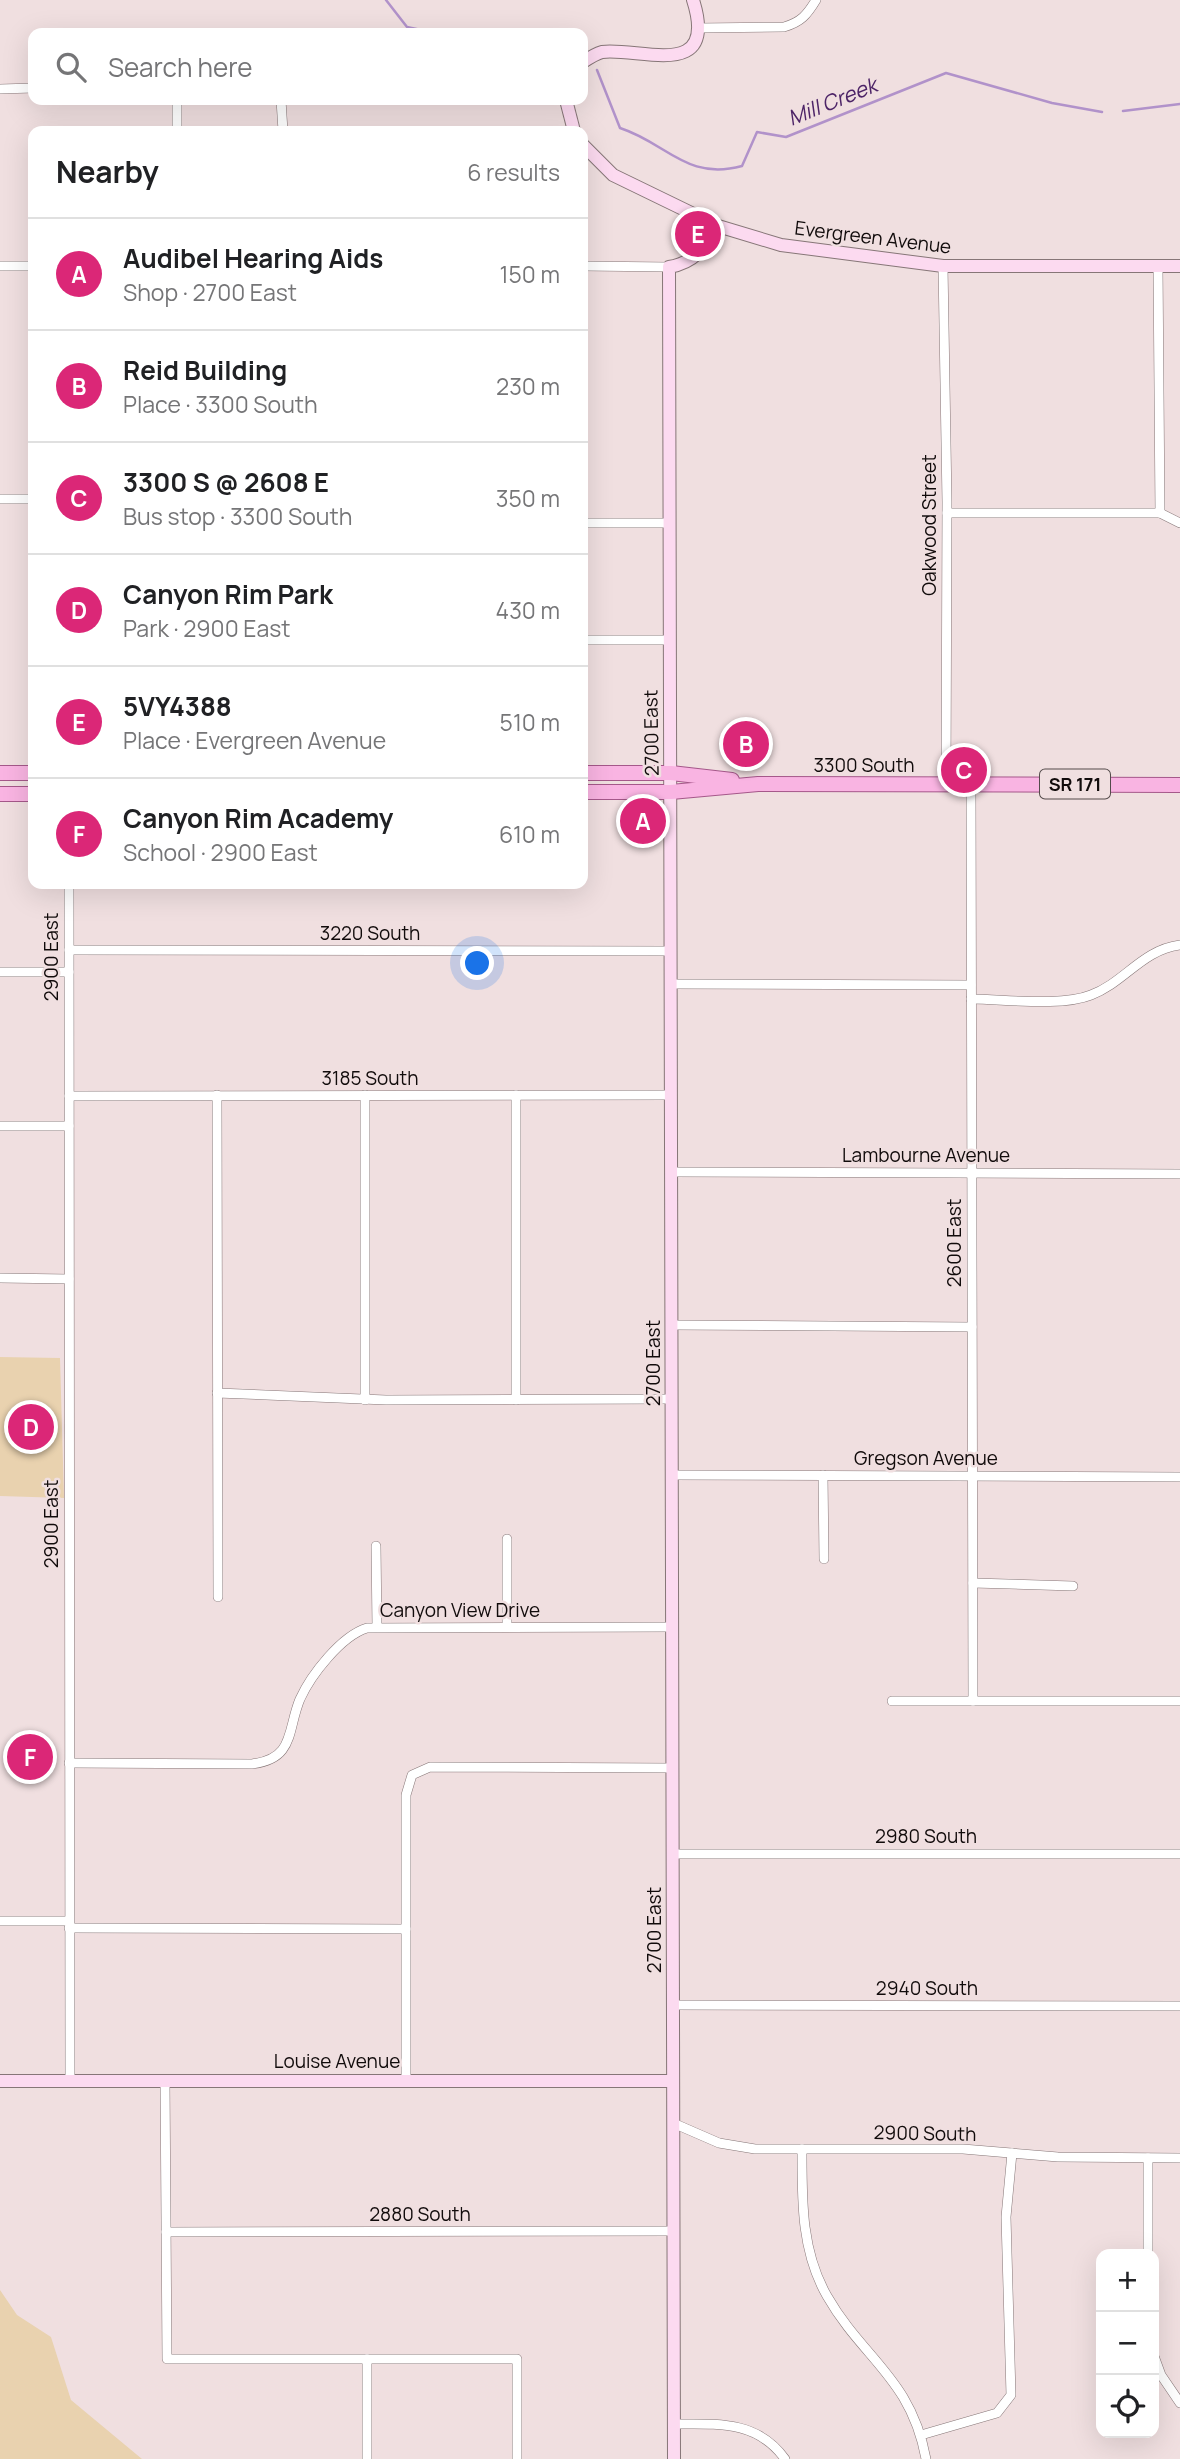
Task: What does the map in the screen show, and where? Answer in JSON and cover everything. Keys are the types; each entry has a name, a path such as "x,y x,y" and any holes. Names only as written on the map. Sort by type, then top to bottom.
{"main road":[{"path":"0,773 28,773"},
{"name":"3300 South","path":"588,773 671,773 758,784"},
{"name":"3300 South","path":"588,792 671,792 758,784 1180,785"},
{"path":"0,794 28,794"}],"street":[{"path":"588,60 604,52 671,56 690,45 698,28 693,0"},
{"path":"698,28 784,27 804,18 816,0"},
{"path":"0,89 28,88"},
{"path":"177,105 177,126"},
{"path":"281,105 283,126"},
{"path":"567,105 573,126"},
{"path":"588,150 613,175 718,226 702,251 681,265 588,266"},
{"name":"Evergreen Avenue","path":"718,226 799,249 943,266 1180,266"},
{"path":"0,266 28,266"},
{"name":"Oakwood Street","path":"943,266 947,513 946,784"},
{"path":"1158,266 1160,513"},
{"name":"2700 East","path":"669,267 674,2459"},
{"path":"0,499 28,499"},
{"path":"947,513 1160,513 1180,523"},
{"path":"588,523 669,523"},
{"path":"588,640 669,640"},
{"name":"2600 East","path":"971,784 973,1701"},
{"name":"2900 East","path":"69,889 70,2081"},
{"path":"971,999 1077,999 1093,995 1153,953 1180,946"},
{"name":"3220 South","path":"69,950 671,951"},
{"path":"0,972 69,972"},
{"path":"671,984 971,985"},
{"path":"217,1095 218,1597"},
{"path":"365,1095 365,1400"},
{"path":"516,1095 516,1400"},
{"name":"3185 South","path":"69,1096 671,1095"},
{"path":"0,1126 69,1126"},
{"name":"Lambourne Avenue","path":"672,1172 1180,1174"},
{"path":"0,1278 69,1279"},
{"path":"672,1325 972,1327"},
{"path":"217,1393 365,1400 672,1399"},
{"name":"Gregson Avenue","path":"672,1475 1180,1477"},
{"path":"824,1475 824,1559"},
{"path":"507,1539 507,1627"},
{"path":"376,1546 377,1627"},
{"path":"973,1583 1073,1586"},
{"name":"Canyon View Drive","path":"69,1763 252,1763 267,1760 285,1747 302,1695 334,1651 354,1633 377,1627 673,1627"},
{"path":"892,1701 1180,1701"},
{"path":"406,2081 406,1795 412,1774 430,1767 673,1768"},
{"name":"2980 South","path":"673,1854 1180,1854"},
{"path":"0,1921 69,1925 406,1929"},
{"name":"2940 South","path":"673,2005 1180,2006"},
{"name":"Louise Avenue","path":"0,2081 673,2081"},
{"path":"165,2081 167,2359 517,2359 517,2459"},
{"name":"2900 South","path":"673,2123 729,2146 802,2150 963,2149 1058,2157 1180,2158"},
{"path":"802,2150 804,2228 814,2270 835,2308 901,2391 921,2435 926,2459"},
{"path":"921,2435 991,2415 1002,2409 1009,2400 1006,2217 1012,2153"},
{"path":"1148,2158 1148,2249"},
{"name":"2880 South","path":"166,2232 674,2231"},
{"path":"367,2359 368,2459"},
{"path":"1159,2370 1180,2403"},
{"path":"674,2424 721,2424 748,2429 772,2444 785,2459"}],"shaded area":[{"path":"0,1357 60,1358 64,1498 0,1496"},
{"path":"0,2290 17,2315 51,2337 71,2400 142,2459 0,2459"}],"waterway":[{"name":"Mill Creek","path":"386,0 407,27 412,28"},
{"name":"Mill Creek","path":"597,70 620,128 691,165 706,168 742,166 757,132 786,137 946,73 1052,103 1102,112"},
{"name":"Mill Creek","path":"1123,111 1180,104"}],"place":[{"name":"5VY4388","path":"698,234"},
{"name":"Reid Building","path":"746,744"},
{"name":"3300 S @ 2608 E","path":"964,770"},
{"name":"Audibel Hearing Aids","path":"643,821"},
{"name":"Canyon Rim Park","path":"31,1427"},
{"name":"Canyon Rim Academy","path":"30,1757"}]}
